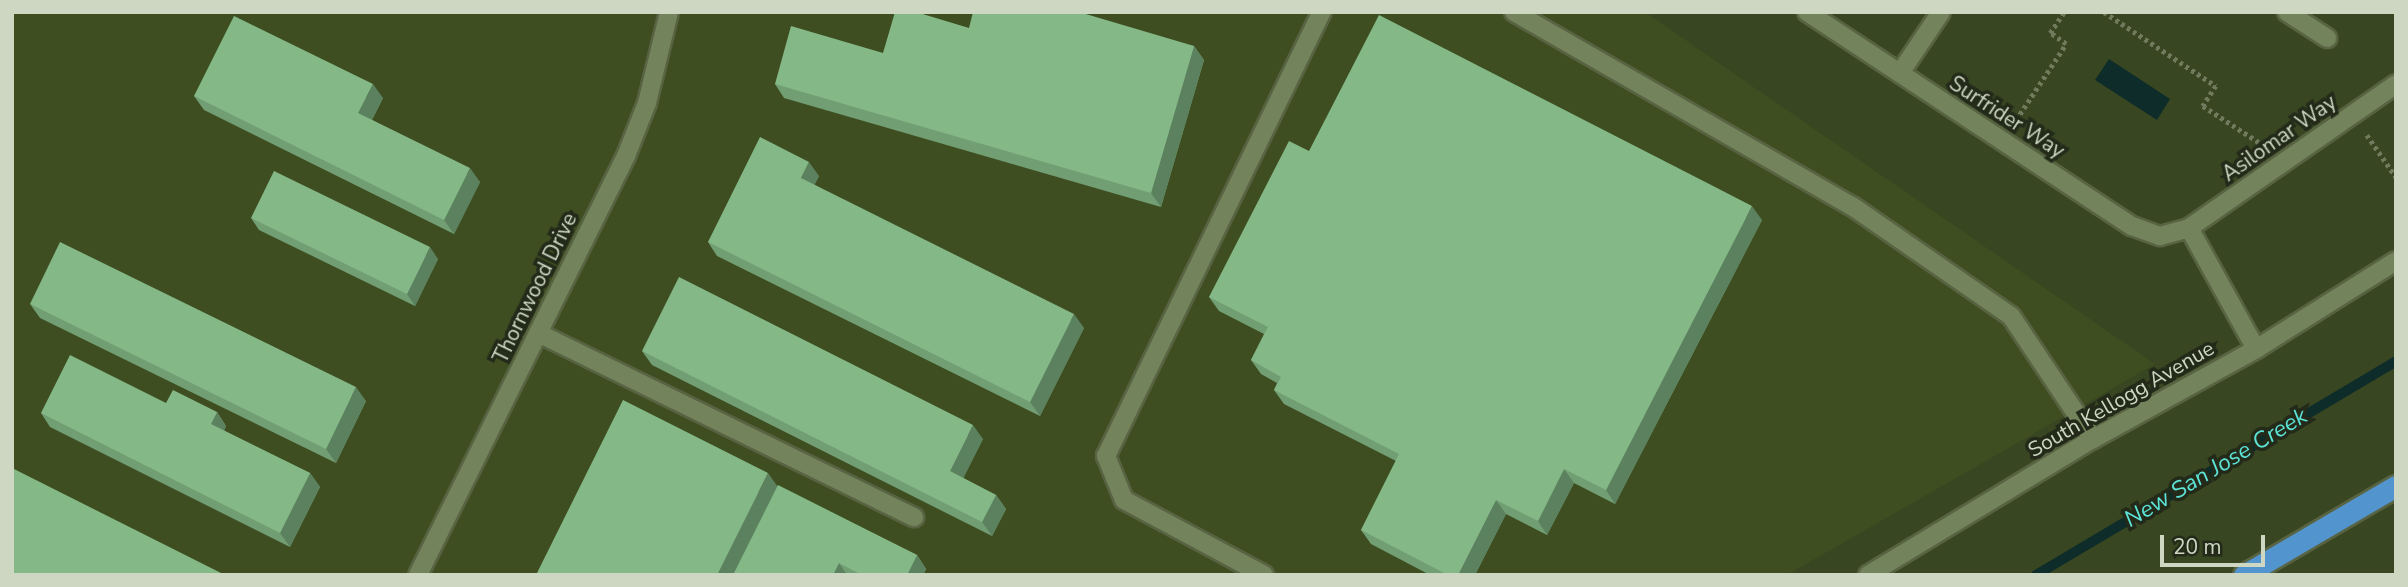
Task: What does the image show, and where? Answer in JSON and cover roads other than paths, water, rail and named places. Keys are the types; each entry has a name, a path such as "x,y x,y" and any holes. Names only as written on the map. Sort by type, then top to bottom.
{"highway":[{"path":"2244,575 2396,486"}],"street":[{"name":"Thornwood Drive","path":"418,575 644,111 669,12"},
{"path":"1264,575 1124,500 1106,456 1322,12"},
{"path":"1514,12 1852,206 2011,316 2093,439"},
{"name":"Surfrider Way","path":"1807,12 2132,226 2160,236 2189,228"},
{"path":"1900,73 1941,12"},
{"path":"2287,12 2327,38"},
{"name":"Asilomar Way","path":"2189,228 2396,84"},
{"path":"2189,228 2256,349"},
{"name":"South Kellogg Avenue","path":"1868,575 2093,439 2256,349 2396,261"},
{"path":"538,333 914,517"}],"water":[{"path":"2109,59 2170,99 2157,120 2095,80"}],"waterway":[{"name":"New San Jose Creek","path":"2036,575 2396,361"}]}
